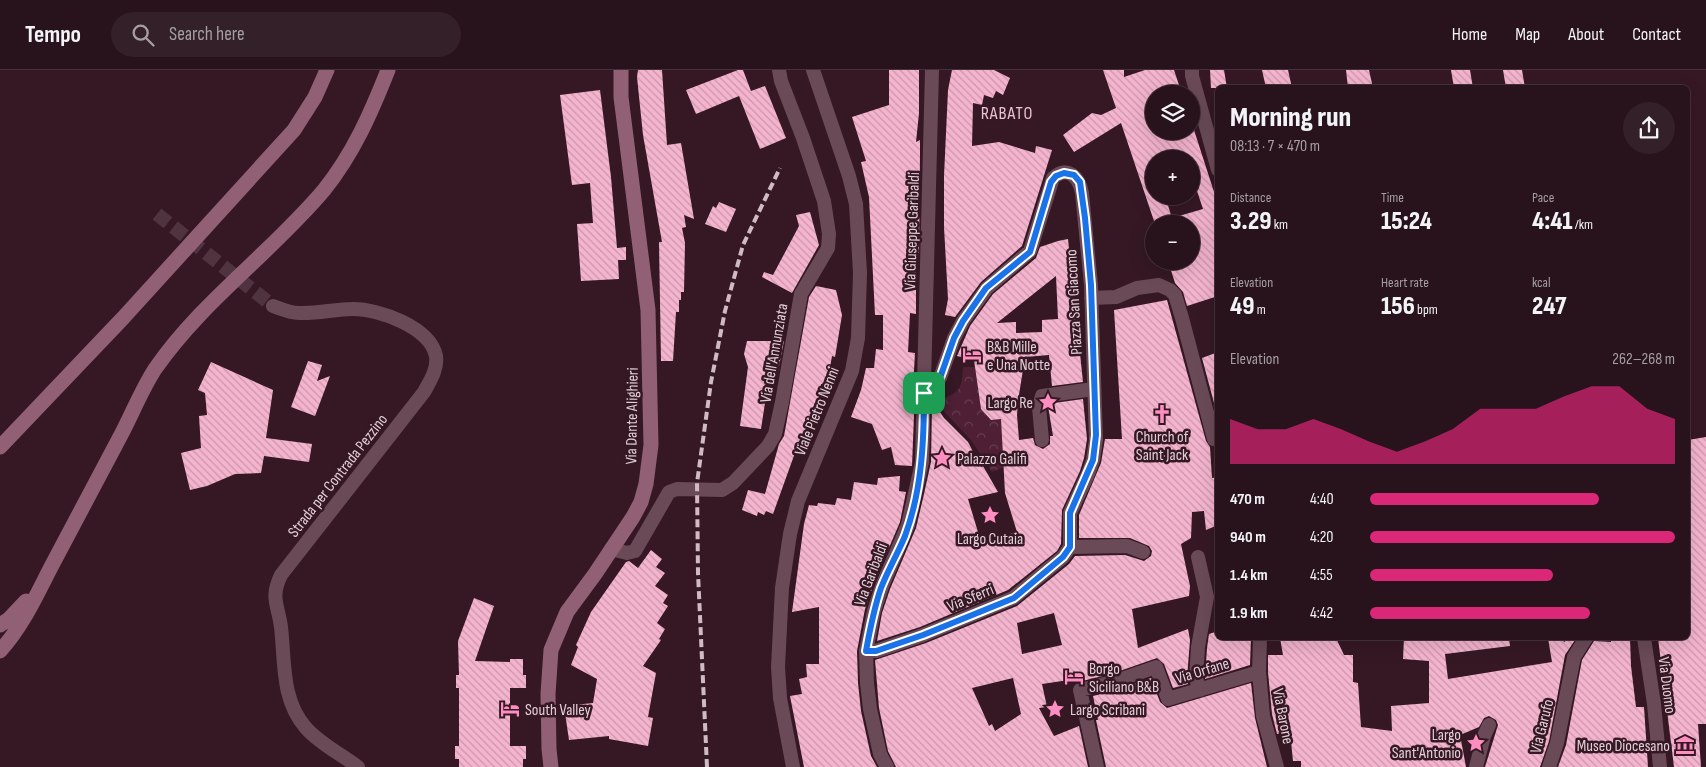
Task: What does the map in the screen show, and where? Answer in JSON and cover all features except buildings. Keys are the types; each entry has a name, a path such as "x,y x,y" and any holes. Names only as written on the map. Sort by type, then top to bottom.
{"main road":[{"path":"0,447 123,318 294,130 315,97 327,70"},
{"path":"0,651 12,638 44,582 154,370 228,284 281,235 324,190 353,149 373,108 388,70"},
{"name":"Via Dante Alighieri","path":"551,767 548,694 552,650 567,612 633,517 641,502 646,484 651,445 648,310 621,98 621,70"},
{"path":"0,625 10,619 44,582"}],"street":[{"name":"Via dell'Annunziata","path":"611,549 627,553 634,551 669,492 677,489 722,490 733,483 768,446 775,434 801,294 828,248 829,234 824,201 818,181 779,70"},
{"name":"Viale Pietro Nenni","path":"793,767 780,698 778,667 782,588 788,543 798,501 852,371 858,338 860,273 856,204 849,176 813,70"},
{"name":"Via Giuseppe Garibaldi","path":"924,393 932,70"},
{"path":"1192,70 1215,159"},
{"name":"Piazza San Giacomo","path":"924,393 940,378 954,338 963,321 986,288 1030,252 1051,182 1056,176 1064,173 1074,175 1078,178 1081,186 1091,298 1096,440 1091,467 1070,513 1070,547"},
{"path":"1091,298 1116,297 1137,288 1159,285 1170,290 1175,296 1182,318 1215,440"},
{"name":"Strada per Contrada Pezzino","path":"273,306 298,313 354,309 400,320 414,328 425,339 436,356 436,369 424,392 281,575 274,593 281,627 285,681 294,710 306,728 336,753 358,767"},
{"path":"1042,440 1039,407 1042,396 1094,389"},
{"name":"Via Garibaldi","path":"887,767 880,754 870,709 866,651 876,603 905,536 913,508 922,462 924,393"},
{"path":"1070,547 1126,546 1143,552"},
{"name":"Via Sferri","path":"866,651 876,651 923,635 1014,598 1063,557 1070,547"},
{"path":"1198,557 1207,597 1198,647 1196,679 1200,690"},
{"name":"Via Barone","path":"1260,640 1259,672 1263,716 1277,767"},
{"name":"Via Garufo","path":"1549,767 1557,743 1574,657 1585,640"},
{"name":"Via Duomo","path":"1644,640 1654,704 1660,767"},
{"name":"Via Orfane","path":"1097,767 1080,690 1113,682 1156,667 1168,699 1259,672"},
{"path":"1476,767 1484,736 1490,725"}],"green space":[{"path":"963,367 975,367 981,409 991,420 1001,419 1006,466 992,472 971,440 934,401 957,391 960,387"}],"tunnel":[{"path":"157,214 273,306"}],"railway":[{"path":"707,767 698,573 697,483 711,382 725,311 743,245 780,168"}],"place":[{"name":"B&B Mille e Una Notte","path":"972,355"},
{"name":"Largo Re","path":"1048,402"},
{"name":"Church of Saint Jack","path":"1162,414"},
{"name":"Palazzo Galifi","path":"942,458"},
{"name":"Largo Cutaia","path":"990,515"},
{"name":"Borgo Siciliano B&B","path":"1074,677"},
{"name":"South Valley","path":"510,709"},
{"name":"Largo Scribani","path":"1055,709"},
{"name":"Largo Sant'Antonio","path":"1476,743"},
{"name":"Museo Diocesano","path":"1685,745"}],"district":[{"name":"RABATO","path":"1007,113"}],"route":[{"path":"1064,173 1074,175 1078,178 1081,186 1091,285 1096,440 1093,460 1070,513 1070,547 1063,557 1014,598 923,635 876,651 866,651 874,611 882,586 905,536 913,508 922,462 924,393 940,378 954,338 963,321 986,288 1030,252 1053,178 1064,173"}]}
